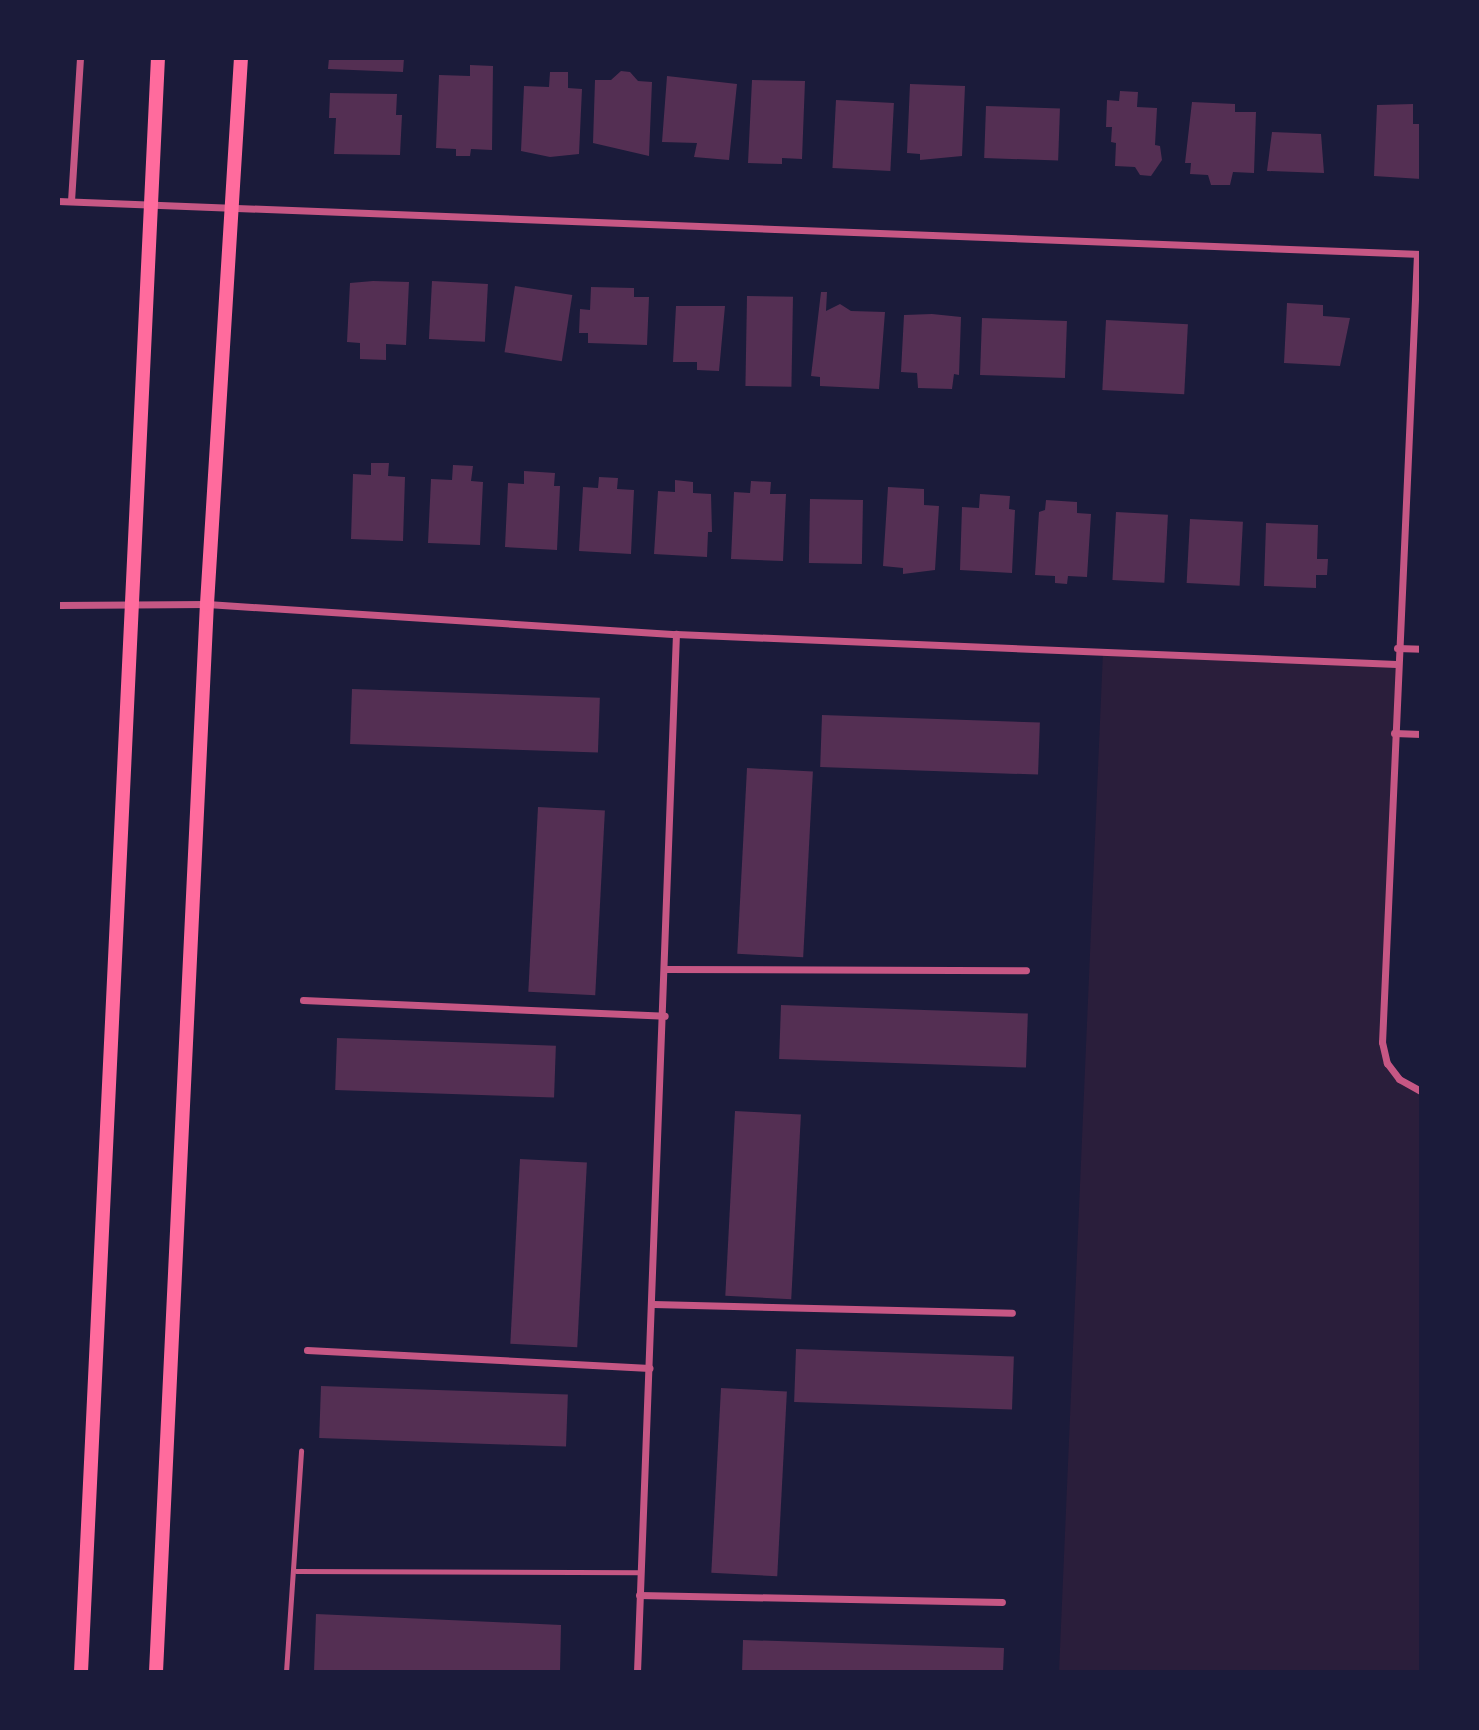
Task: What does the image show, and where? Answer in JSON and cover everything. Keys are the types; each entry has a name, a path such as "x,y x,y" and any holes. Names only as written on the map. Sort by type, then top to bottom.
{"main road":[{"path":"81,1672 158,58"},
{"path":"156,1672 207,604 234,208 240,58"}],"street":[{"path":"71,201 80,58"},
{"path":"58,201 1419,254 1396,664 1382,1042 1393,1071 1421,1091"},
{"path":"58,605 132,607 207,604 677,634 1396,664"},
{"path":"636,1672 653,1304 677,634"},
{"path":"1397,648 1421,649"},
{"path":"1394,733 1421,734"},
{"path":"666,969 1026,970"},
{"path":"303,1000 664,1016"},
{"path":"653,1304 1012,1313"},
{"path":"307,1350 650,1368"},
{"path":"639,1595 1002,1602"}],"lane":[{"path":"286,1672 296,1571 301,1451"},
{"path":"296,1571 640,1572"}],"shaded area":[{"path":"1103,652 1396,664 1382,1042 1387,1063 1399,1079 1421,1091 1421,1672 1059,1672"}],"building":[{"path":"329,58 404,58 403,72 328,69"},
{"path":"470,65 493,66 492,150 471,149 470,156 456,156 456,149 436,148 439,75 470,76"},
{"path":"621,71 630,72 638,81 652,82 649,156 593,143 595,80 611,80"},
{"path":"550,72 568,72 568,88 582,89 579,154 550,157 521,151 524,86 549,87"},
{"path":"667,76 737,84 729,160 694,157 697,143 662,142"},
{"path":"752,80 805,81 802,159 782,158 782,164 748,163"},
{"path":"910,84 965,86 962,156 920,160 920,154 907,153"},
{"path":"1120,91 1138,92 1137,107 1157,108 1155,145 1160,146 1162,160 1151,176 1140,175 1135,167 1115,166 1116,143 1111,142 1112,127 1106,127 1107,100 1119,101"},
{"path":"330,93 397,94 396,115 402,115 400,155 334,154 336,118 329,118"},
{"path":"836,100 894,103 890,171 832,168"},
{"path":"1192,102 1235,104 1235,112 1256,112 1254,173 1233,172 1230,185 1211,185 1208,175 1190,174 1191,163 1185,163"},
{"path":"1413,104 1413,124 1421,124 1421,179 1374,176 1377,105"},
{"path":"986,106 1060,109 1058,161 984,158"},
{"path":"1272,132 1321,134 1324,173 1267,171"},
{"path":"432,281 488,284 485,342 429,339"},
{"path":"409,282 406,345 386,344 386,360 360,359 360,343 347,342 350,283"},
{"path":"515,286 572,295 562,361 505,352"},
{"path":"591,287 634,288 634,297 649,297 647,345 588,343 588,333 579,333 580,309 590,310"},
{"path":"821,292 827,292 826,311 840,304 851,311 885,312 879,389 820,386 820,377 811,376"},
{"path":"747,296 793,297 791,387 745,386"},
{"path":"1287,303 1323,305 1323,316 1350,318 1340,366 1284,363"},
{"path":"676,306 725,306 719,371 697,370 697,362 673,362"},
{"path":"904,315 961,317 959,375 954,374 952,389 918,388 917,373 901,372"},
{"path":"982,318 1067,321 1065,378 980,375"},
{"path":"1106,320 1188,324 1184,394 1102,390"},
{"path":"371,463 389,463 388,476 405,477 403,541 351,539 353,474 371,475"},
{"path":"453,465 473,466 471,481 483,482 480,545 428,543 431,479 452,480"},
{"path":"524,471 555,473 554,486 560,486 557,550 505,547 508,483 524,484"},
{"path":"599,477 618,478 617,489 634,490 631,554 579,551 583,487 598,488"},
{"path":"675,480 693,482 693,493 711,494 712,532 708,532 707,557 654,554 658,491 675,492"},
{"path":"751,481 771,482 770,494 786,494 783,561 731,559 734,492 750,493"},
{"path":"888,487 924,489 924,505 939,506 935,570 903,574 903,568 883,566"},
{"path":"980,494 1010,496 1009,509 1015,510 1012,573 960,570 962,507 979,508"},
{"path":"810,499 863,500 862,564 809,563"},
{"path":"1046,500 1077,502 1077,513 1091,514 1087,577 1068,576 1067,584 1055,583 1055,576 1035,575 1039,512 1045,510"},
{"path":"1116,512 1168,515 1164,583 1112,580"},
{"path":"1190,519 1243,522 1240,586 1187,583"},
{"path":"1266,523 1318,525 1317,559 1328,559 1327,575 1316,575 1316,588 1264,586"},
{"path":"352,689 600,698 598,753 350,744"},
{"path":"822,715 1040,723 1038,775 820,767"},
{"path":"747,768 813,771 803,957 737,954"},
{"path":"538,807 605,811 595,995 528,992"},
{"path":"781,1005 1028,1014 1026,1068 779,1059"},
{"path":"337,1038 556,1046 554,1098 335,1090"},
{"path":"735,1111 801,1114 791,1299 725,1296"},
{"path":"520,1159 587,1163 577,1347 510,1344"},
{"path":"796,1349 1014,1357 1012,1410 794,1402"},
{"path":"321,1386 568,1395 566,1447 319,1438"},
{"path":"721,1388 787,1391 777,1576 711,1573"},
{"path":"316,1614 561,1625 560,1672 314,1672"},
{"path":"743,1640 1004,1648 1003,1672 742,1672"}]}
